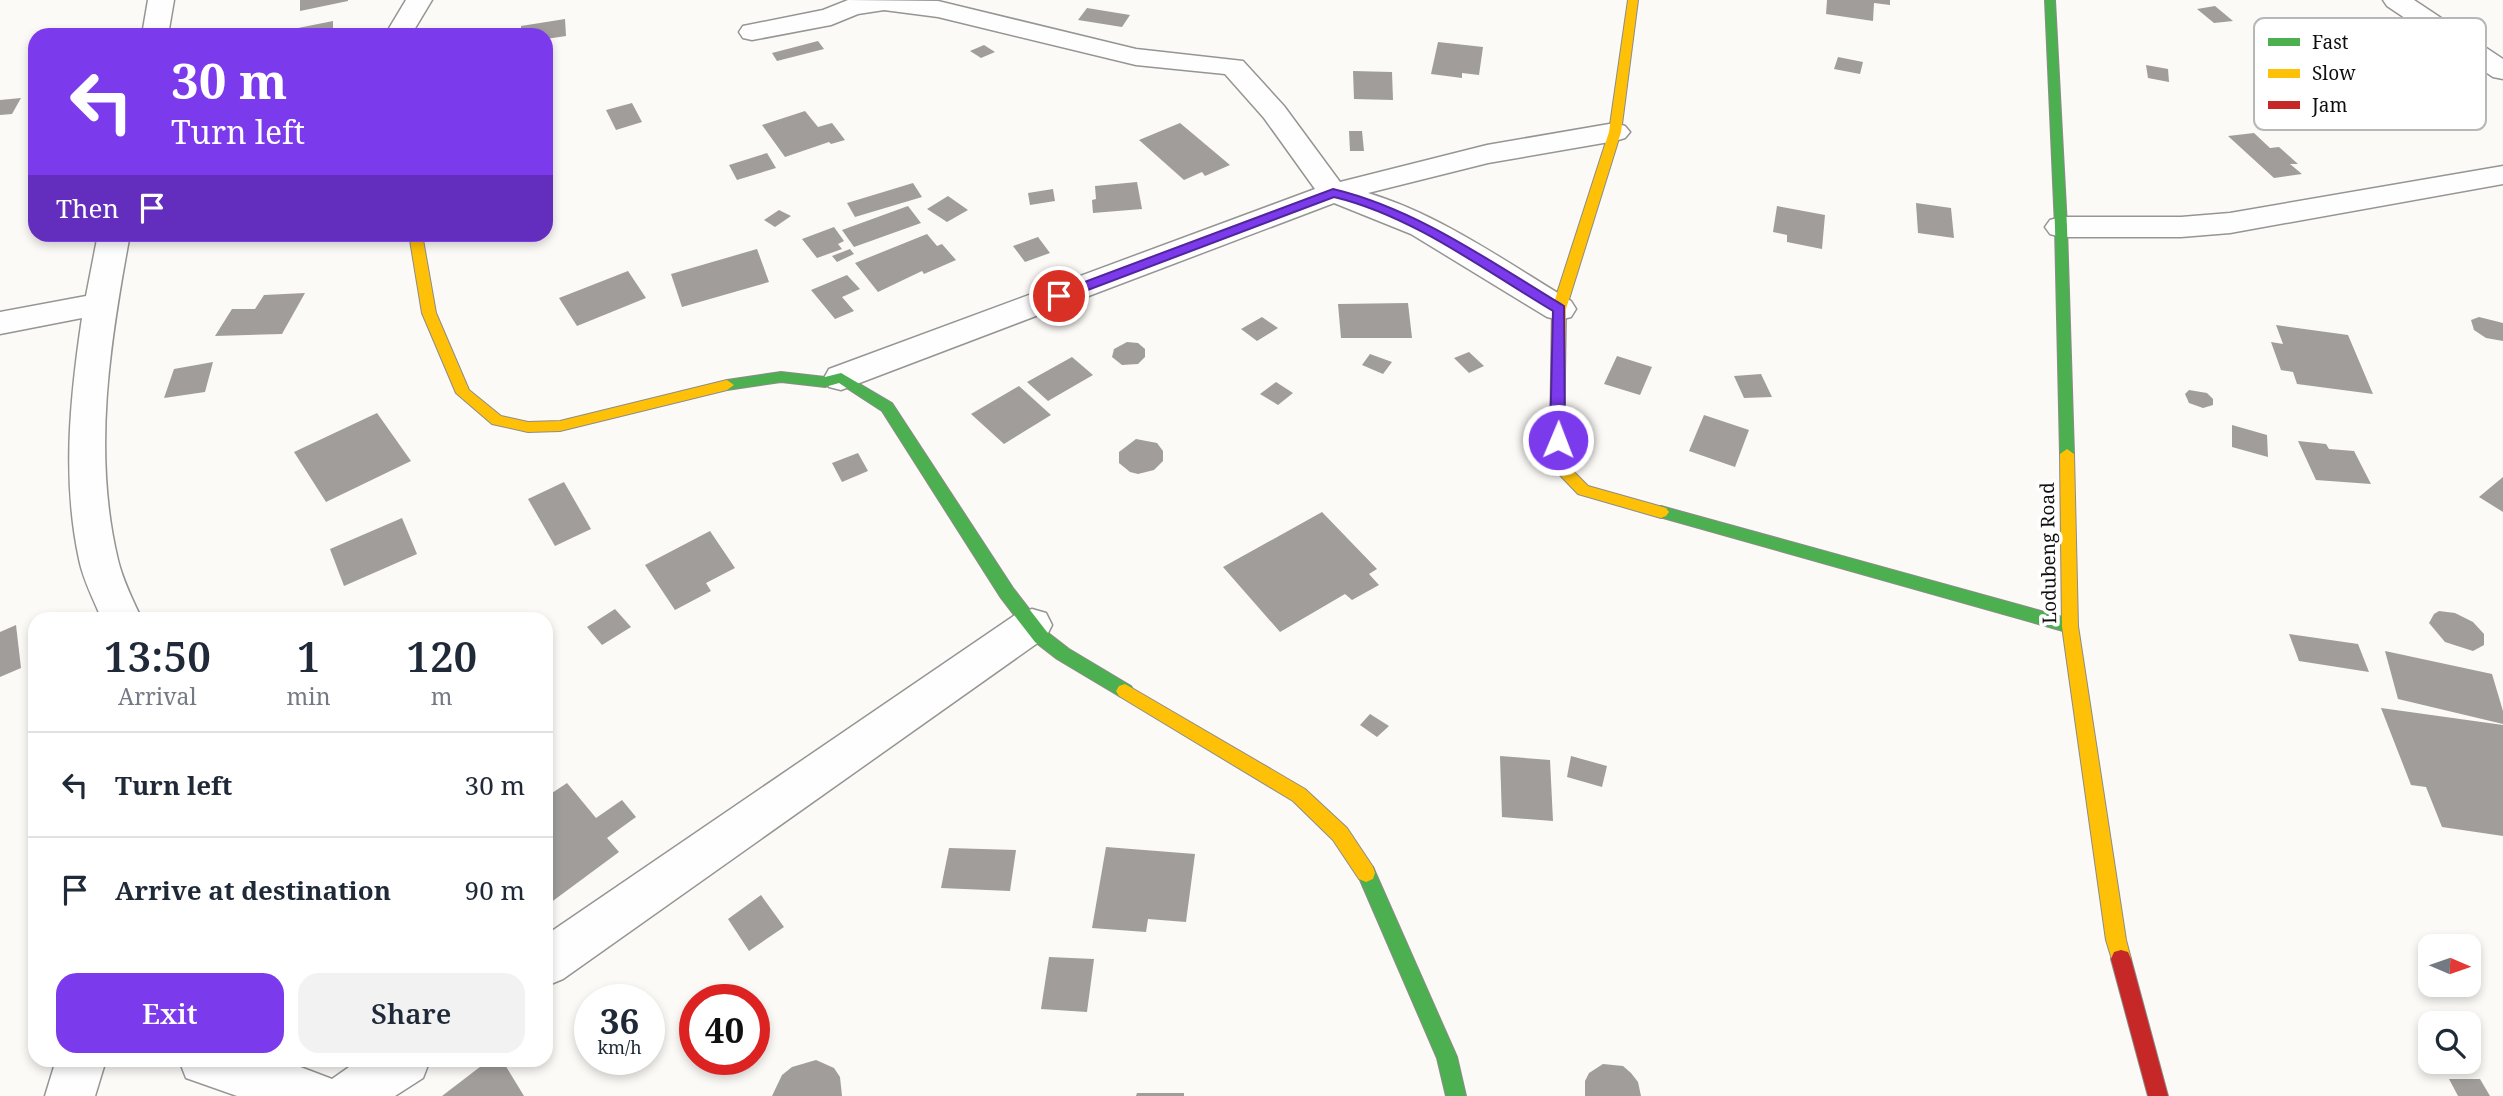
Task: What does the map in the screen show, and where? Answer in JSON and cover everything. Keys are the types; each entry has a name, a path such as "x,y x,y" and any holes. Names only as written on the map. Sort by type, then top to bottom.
{"street":[{"path":"156,28 161,0"},
{"path":"402,28 419,0"},
{"path":"1633,0 1615,132 1559,309 1558,440 1563,470 1583,490 2070,626"},
{"name":"Lodubeng Road","path":"2050,0 2061,227 2070,626 2116,940 2158,1096"},
{"path":"2396,0 2423,18"},
{"path":"752,33 819,20 851,7 884,2 938,9 1136,57 1233,67 1274,111 1333,193 1393,213 1559,309"},
{"path":"2486,60 2503,71"},
{"path":"416,242 429,313 463,393 497,420 528,427 560,426 739,382 781,377 825,382 841,378 1333,193 1487,154 1615,132"},
{"path":"2061,227 2181,227 2230,223 2503,175"},
{"path":"112,242 99,304 85,450 98,561 118,612"},
{"path":"0,323 99,304"},
{"path":"841,378 887,407 1007,593 1041,637 1063,654 1299,795 1340,834 1370,881 1447,1057 1456,1096"},
{"path":"553,958 1032,625"},
{"path":"225,1067 313,1096"},
{"path":"350,1096 394,1067"}],"building":[{"path":"300,0 348,0 348,1 300,11"},
{"path":"1827,0 1890,0 1890,5 1874,3 1873,21 1826,14"},
{"path":"2215,6 2233,21 2214,23 2197,9"},
{"path":"1087,8 1130,15 1122,27 1078,20"},
{"path":"565,19 566,36 553,38 553,28 521,26"},
{"path":"333,21 333,28 298,28"},
{"path":"818,41 824,49 777,61 772,53"},
{"path":"1438,42 1483,47 1479,75 1462,73 1462,78 1431,74"},
{"path":"984,45 995,52 981,58 970,51"},
{"path":"1838,57 1863,62 1860,74 1834,69"},
{"path":"2146,65 2168,69 2169,82 2148,78"},
{"path":"1353,71 1392,72 1393,100 1354,99"},
{"path":"21,98 12,114 0,115 0,100"},
{"path":"632,103 642,122 616,130 606,110"},
{"path":"805,111 818,127 832,123 845,140 831,144 829,142 785,157 762,125"},
{"path":"1180,123 1230,165 1205,176 1202,172 1184,180 1139,140"},
{"path":"1349,131 1362,131 1364,151 1350,151"},
{"path":"2254,133 2270,148 2279,147 2298,164 2290,164 2302,174 2274,178 2228,136"},
{"path":"767,153 776,168 737,180 729,165"},
{"path":"1137,182 1142,209 1093,213 1095,186"},
{"path":"913,183 922,197 855,217 847,203"},
{"path":"1053,189 1055,201 1030,205 1028,193"},
{"path":"948,196 968,210 947,222 927,209"},
{"path":"1916,203 1951,208 1954,238 1918,233"},
{"path":"908,206 921,223 854,247 842,230"},
{"path":"1777,206 1825,215 1822,249 1787,242 1787,235 1773,232"},
{"path":"779,210 791,216 775,227 764,220"},
{"path":"834,227 844,241 838,244 842,249 817,258 802,239"},
{"path":"927,234 937,246 942,244 956,260 924,274 922,271 878,292 855,263"},
{"path":"1038,237 1050,253 1025,262 1013,246"},
{"path":"757,249 769,282 682,307 671,274"},
{"path":"850,249 854,254 837,262 832,256"},
{"path":"628,271 646,298 577,326 559,298"},
{"path":"847,275 860,289 842,297 854,311 835,319 811,290"},
{"path":"305,293 282,334 215,336 232,309 255,309 264,295"},
{"path":"1408,303 1412,338 1341,338 1338,304"},
{"path":"1262,317 1278,328 1257,341 1241,329"},
{"path":"2479,317 2503,323 2503,341 2486,338 2474,330 2471,320"},
{"path":"2276,325 2348,335 2373,394 2297,384 2293,372 2281,370 2271,342 2283,344"},
{"path":"1127,342 1138,343 1145,349 1145,357 1138,364 1122,365 1112,357 1114,349"},
{"path":"1469,352 1484,366 1469,373 1454,358"},
{"path":"1370,354 1392,362 1383,374 1362,365"},
{"path":"1617,356 1652,367 1640,395 1604,384"},
{"path":"1072,357 1093,375 1048,401 1027,382"},
{"path":"213,362 205,392 164,398 174,369"},
{"path":"1761,374 1772,397 1744,398 1734,376"},
{"path":"1276,382 1293,393 1278,405 1260,394"},
{"path":"1019,386 1051,415 1004,444 971,414"},
{"path":"2189,390 2207,393 2213,399 2213,405 2203,408 2189,403 2185,394"},
{"path":"377,413 411,461 326,502 294,452"},
{"path":"1704,415 1749,430 1735,467 1689,451"},
{"path":"2232,425 2267,435 2268,457 2232,447"},
{"path":"1136,439 1157,443 1163,451 1163,461 1154,470 1138,474 1130,472 1119,463 1119,452"},
{"path":"2298,441 2326,444 2329,449 2354,451 2371,484 2316,480"},
{"path":"858,453 868,471 842,482 832,463"},
{"path":"2503,477 2503,512 2479,497"},
{"path":"564,482 591,529 555,546 528,499"},
{"path":"1322,512 1377,569 1369,574 1379,585 1352,600 1345,594 1280,632 1223,567"},
{"path":"402,518 417,554 344,586 330,549"},
{"path":"710,531 735,568 706,583 711,591 675,610 645,565"},
{"path":"615,609 631,627 602,645 587,627"},
{"path":"2439,611 2455,613 2473,622 2484,634 2484,645 2473,651 2445,642 2429,623"},
{"path":"16,625 21,668 0,677 0,632"},
{"path":"2289,634 2358,644 2369,672 2299,661"},
{"path":"2385,651 2492,674 2503,711 2503,724 2398,699"},
{"path":"2381,708 2503,725 2503,836 2442,827 2426,787 2411,785"},
{"path":"1370,714 1389,726 1377,737 1360,725"},
{"path":"1500,756 1550,760 1553,821 1502,817"},
{"path":"1571,756 1607,766 1602,787 1567,777"},
{"path":"567,783 596,818 622,800 636,817 607,838 619,852 553,901 553,792"},
{"path":"1106,847 1195,854 1186,922 1148,919 1146,932 1092,928"},
{"path":"949,848 1016,850 1010,891 941,888"},
{"path":"761,895 784,927 749,951 728,919"},
{"path":"1049,957 1094,959 1087,1012 1041,1009"},
{"path":"816,1060 834,1068 840,1077 842,1096 772,1096 782,1075 792,1067"},
{"path":"1603,1064 1623,1066 1638,1082 1641,1096 1585,1096 1585,1081 1589,1073"},
{"path":"480,1067 506,1067 524,1096 442,1096"},
{"path":"2449,1079 2480,1079 2490,1096 2458,1096"},
{"path":"1137,1093 1184,1093 1184,1096 1136,1096"}],"traffic: fast":[{"path":"2050,0 2061,227 2067,454"},
{"path":"727,385 781,377 825,382 841,378 887,407 1007,593 1041,637 1063,654 1125,691"},
{"path":"1661,512 2070,626"},
{"path":"1366,873 1447,1057 1456,1096"}],"traffic: slow":[{"path":"1633,0 1615,132 1559,309 1557,440 1563,470 1583,490 1661,512"},
{"path":"416,242 429,313 463,393 497,420 528,427 560,426 727,385"},
{"path":"2067,454 2070,626 2121,959"},
{"path":"1125,691 1299,795 1340,834 1366,873"}],"traffic: jam":[{"path":"2121,959 2158,1096"}],"route":[{"path":"1059,296 1333,193 1360,200 1393,213 1454,246 1559,309 1558,440"}]}
